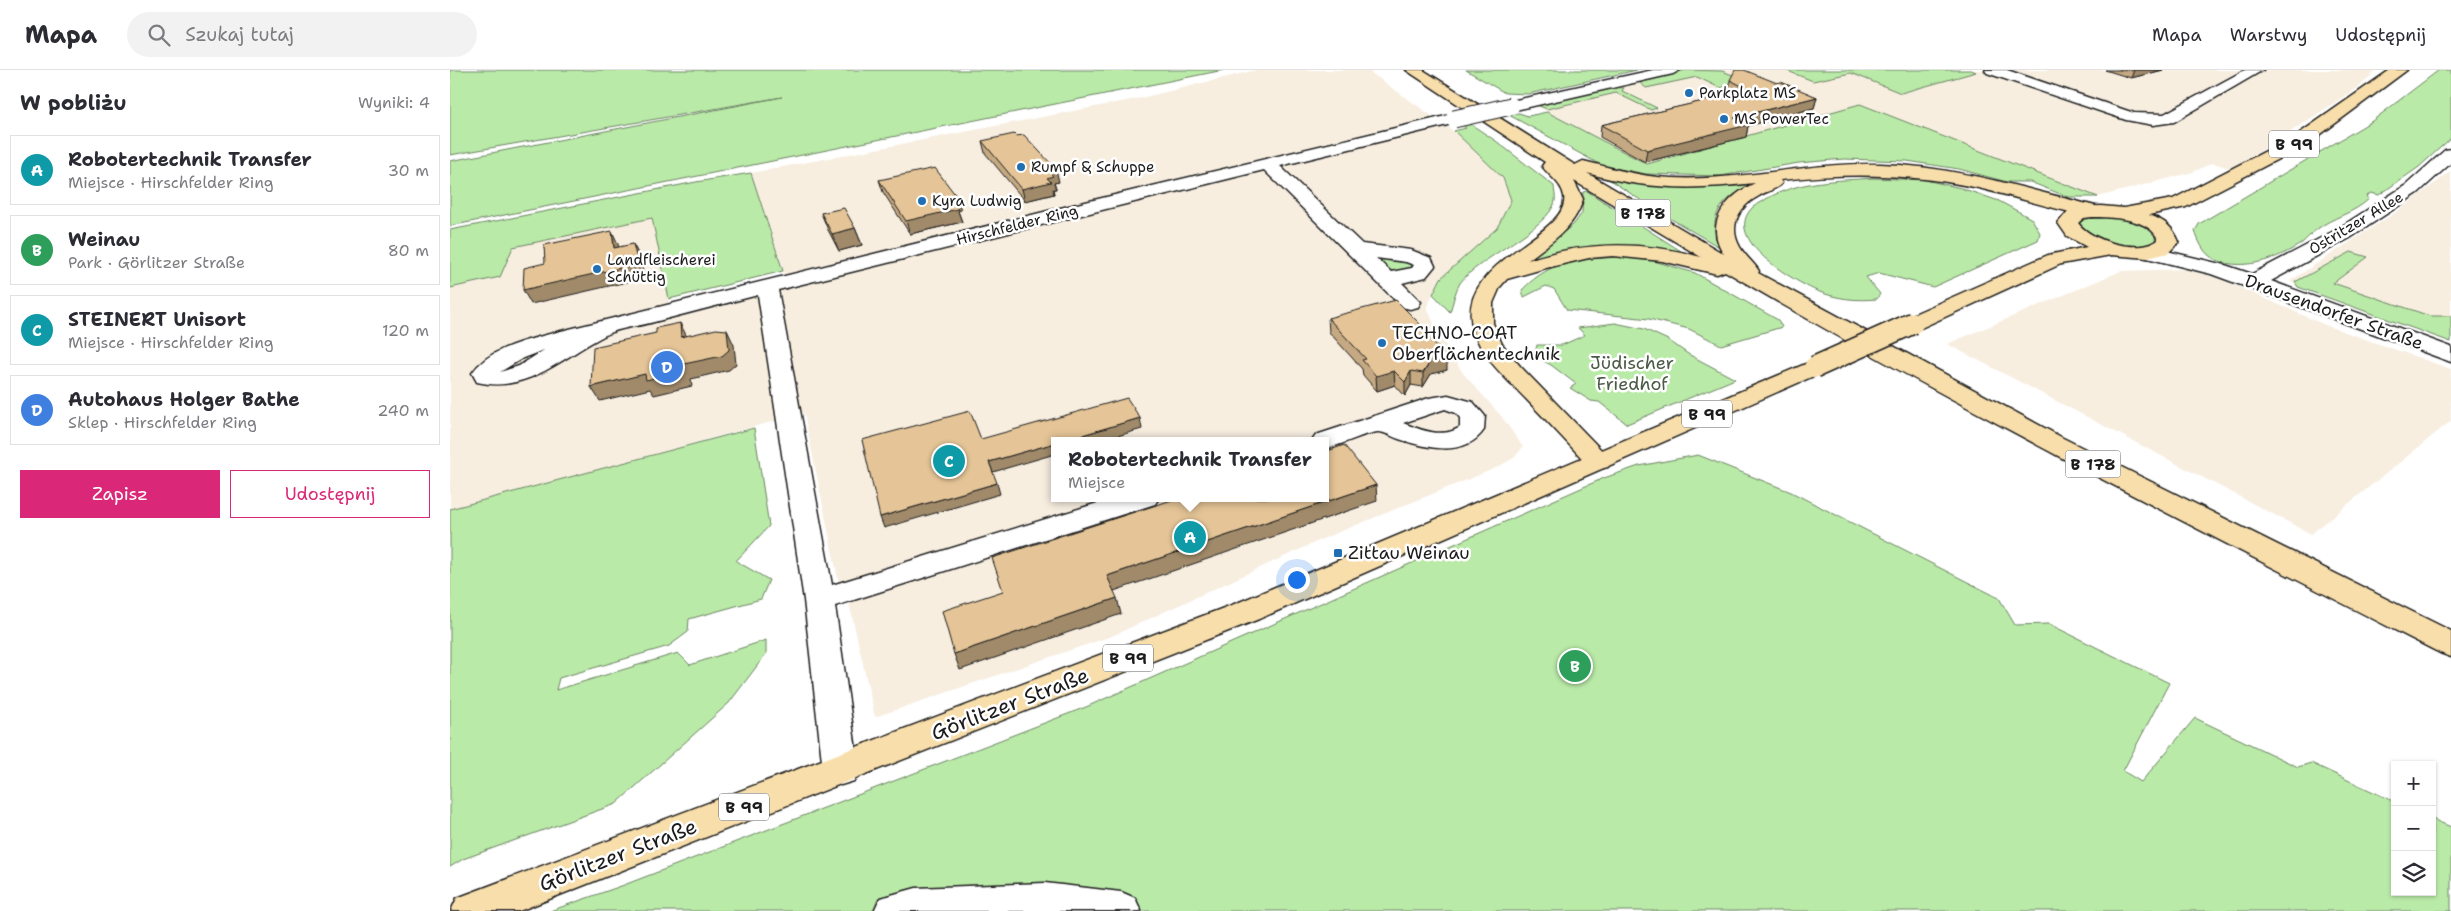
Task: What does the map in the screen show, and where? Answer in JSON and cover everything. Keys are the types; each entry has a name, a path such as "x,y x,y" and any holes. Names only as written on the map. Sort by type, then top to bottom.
{"main road":[{"name":"B 178","path":"1414,70 1532,148 1754,279 2066,451 2451,644"},
{"name":"B 99","path":"2164,235 2162,220 2179,204 2303,139 2400,70"},
{"path":"1532,148 1598,172 1640,180 1683,184 1717,183 1835,169 1878,169 1926,173 1969,181 2027,197 2092,211 2125,214 2164,235 2159,250 2146,252 2111,248 2073,228 2027,197"},
{"path":"1532,148 1566,181 1574,198 1573,212 1561,226 1505,268 1486,292 1480,312 1482,323 1491,344 1598,461"},
{"path":"1754,279 1729,244 1725,222 1729,209 1768,184 1802,172"},
{"name":"B 99","path":"2125,214 2179,204"},
{"path":"2073,228 2076,214 2092,211"},
{"name":"B 99","path":"2055,259 2068,248 2073,228"},
{"name":"B 99","path":"1598,461 1815,367 2055,259 2111,248"},
{"path":"1497,278 1567,254 1605,250 1643,251 1688,260 1754,279"},
{"name":"Görlitzer Straße","path":"471,911 841,770 1248,611 1598,461"}],"street":[{"name":"Hirschfelder Ring","path":"604,328 767,286 1454,119 1673,70"},
{"path":"1992,70 2132,117 2153,120 2168,119 2256,70"},
{"name":"Ostritzer Allee","path":"2254,282 2343,234 2412,189 2451,154"},
{"path":"1268,164 1385,280 1410,302"},
{"name":"Drausendorfer Straße","path":"2164,235 2218,269"},
{"path":"1355,249 1411,256 1424,262 1425,266 1419,273 1385,280"},
{"name":"Drausendorfer Straße","path":"2146,252 2218,269 2451,355"},
{"path":"767,286 819,600 841,770"},
{"path":"1329,440 1380,423"},
{"path":"819,600 1132,502"},
{"path":"894,911 916,906 1045,901 1121,911"}],"shaded area":[{"path":"1256,70 1367,70 1463,138 1503,178 1511,200 1497,228 1441,278 1427,307 1438,333 1463,373 1502,417 1523,447 1514,458 1496,468 1327,537 1112,636 875,717 848,598 838,579 804,413 450,510 450,288 500,277 513,247 652,218 672,315 788,286 751,173 1141,98"},
{"path":"1686,70 2377,70 2360,86 2266,148 2230,168 2212,163 2193,172 2098,197 1860,104 1647,164 1534,105"},
{"path":"2451,171 2451,342 2298,287 2290,281 2399,210"},
{"path":"2187,269 2219,278 2325,325 2451,369 2451,421 2311,534 1947,344 2121,271"}],"green space":[{"path":"450,70 1224,70 450,226 450,161 782,97 450,155"},
{"path":"1466,70 1637,70 1528,94 1505,93"},
{"path":"1686,70 1722,71 1748,81 1720,88 1697,77 1646,88 1638,81"},
{"path":"1785,70 1971,70 1976,72 1901,93 1851,73 1813,81"},
{"path":"2439,70 2451,70 2451,138 2419,167 2379,195 2371,193 2367,196 2369,199 2363,204 2322,226 2293,249 2270,259 2246,264 2233,264 2222,262 2211,257 2206,252 2199,242 2195,231 2199,224 2372,121"},
{"path":"1610,87 1624,88 1622,91 1657,108 1651,110 1616,93 1547,109 1537,105"},
{"path":"1860,104 2098,197 2068,197 2030,182 2007,182 1959,169 1907,161 1844,159 1799,163 1720,176 1646,174 1603,166 1507,114 1519,113 1528,116 1547,112 1647,164"},
{"path":"1469,123 1496,141 1554,186 1555,201 1541,222 1469,273 1460,283 1455,293 1450,312 1433,294 1441,278 1497,228 1511,200 1503,178 1454,131 1466,128 1461,124"},
{"path":"751,173 783,271 669,299 652,218 513,247 500,277 450,288 450,230"},
{"path":"1607,178 1643,185 1678,188 1749,184 1751,186 1731,197 1717,214 1715,231 1721,248 1654,209"},
{"path":"1873,178 1925,180 1961,188 1999,201 2032,219 2040,233 2038,240 1933,287 1879,273 1866,277 1880,294 1877,299 1862,300 1839,298 1806,286 1764,257 1753,245 1746,232 1745,219 1753,207 1779,193 1818,182"},
{"path":"1587,191 1681,251 1617,244 1572,249 1529,259 1574,224 1582,213 1583,192"},
{"path":"2095,217 2119,219 2135,223 2155,235 2155,240 2149,244 2132,247 2112,245 2095,240 2079,224 2081,220"},
{"path":"2351,252 2368,257 2333,283 2430,316 2451,316 2451,342 2298,287 2295,282"},
{"path":"1620,257 1647,259 1695,273 1778,320 1782,327 1721,345 1689,329 1649,319 1567,310 1554,289 1546,286 1524,297 1522,290 1533,280 1556,266 1579,260"},
{"path":"1387,259 1411,262 1412,267 1409,271 1392,271 1379,261"},
{"name":"Jüdischer Friedhof","path":"1615,323 1644,329 1668,340 1688,354 1735,379 1627,424 1599,402 1591,401 1570,388 1576,384 1551,365 1534,356 1537,345 1562,345 1585,335 1578,328"},
{"path":"754,428 769,526 736,561 769,580 761,599 689,619 688,632 669,646 559,678 556,690 678,653 690,665 766,640 766,654 729,703 616,804 463,859 450,867 450,509"},
{"path":"1698,455 1791,492 1999,598 2015,625 2049,624 2169,683 2123,771 2141,782 2195,718 2298,767 2311,763 2391,800 2391,896 2436,896 2436,821 2451,827 2451,911 550,911 624,885 1086,707 1604,478 1639,466"}],"building":[{"path":"1735,70 1744,70 1777,83 1781,82 1817,97 1734,118 1748,125 1647,150 1601,125 1750,90 1730,80"},
{"name":"Rumpf & Schuppe","path":"1014,134 1016,136 1024,135 1056,169 1048,171 1053,176 1047,178 1051,182 1022,189 982,141"},
{"name":"Kyra Ludwig","path":"935,168 957,197 950,199 958,209 906,221 879,180"},
{"path":"844,208 855,228 832,234 821,213"},
{"path":"612,231 614,248 633,244 638,264 523,290 524,268 545,263 544,245"},
{"name":"TECHNO-COAT Oberflächentechnik","path":"1396,300 1436,340 1432,341 1447,355 1431,360 1423,373 1411,371 1405,382 1394,371 1376,376 1362,360 1366,359 1328,318"},
{"path":"680,323 681,337 716,329 727,330 729,350 722,356 684,364 684,371 646,380 645,374 591,387 593,347 656,333 656,328"},
{"path":"1127,398 1140,418 1076,437 1051,437 1051,444 989,462 997,483 880,517 862,440 970,411 981,439"},
{"path":"1344,445 1376,485 1329,501 1329,451"},
{"path":"1166,502 1326,502 1107,576 1117,598 954,654 942,611 1003,591 992,558"}],"place":[{"name":"Parkplatz MS","path":"1689,93"},
{"name":"MS PowerTec","path":"1724,119"},
{"name":"Rumpf & Schuppe","path":"1021,167"},
{"name":"Kyra Ludwig","path":"922,201"},
{"name":"Landfleischerei Schüttig","path":"597,269"},
{"name":"TECHNO-COAT Oberflächentechnik","path":"1382,343"},
{"name":"Autohaus Holger Bathe","path":"667,367"},
{"name":"STEINERT Unisort","path":"949,461"},
{"name":"Robotertechnik Transfer","path":"1190,537"},
{"name":"Zittau Weinau","path":"1338,553"},
{"name":"Weinau","path":"1575,666"}]}
